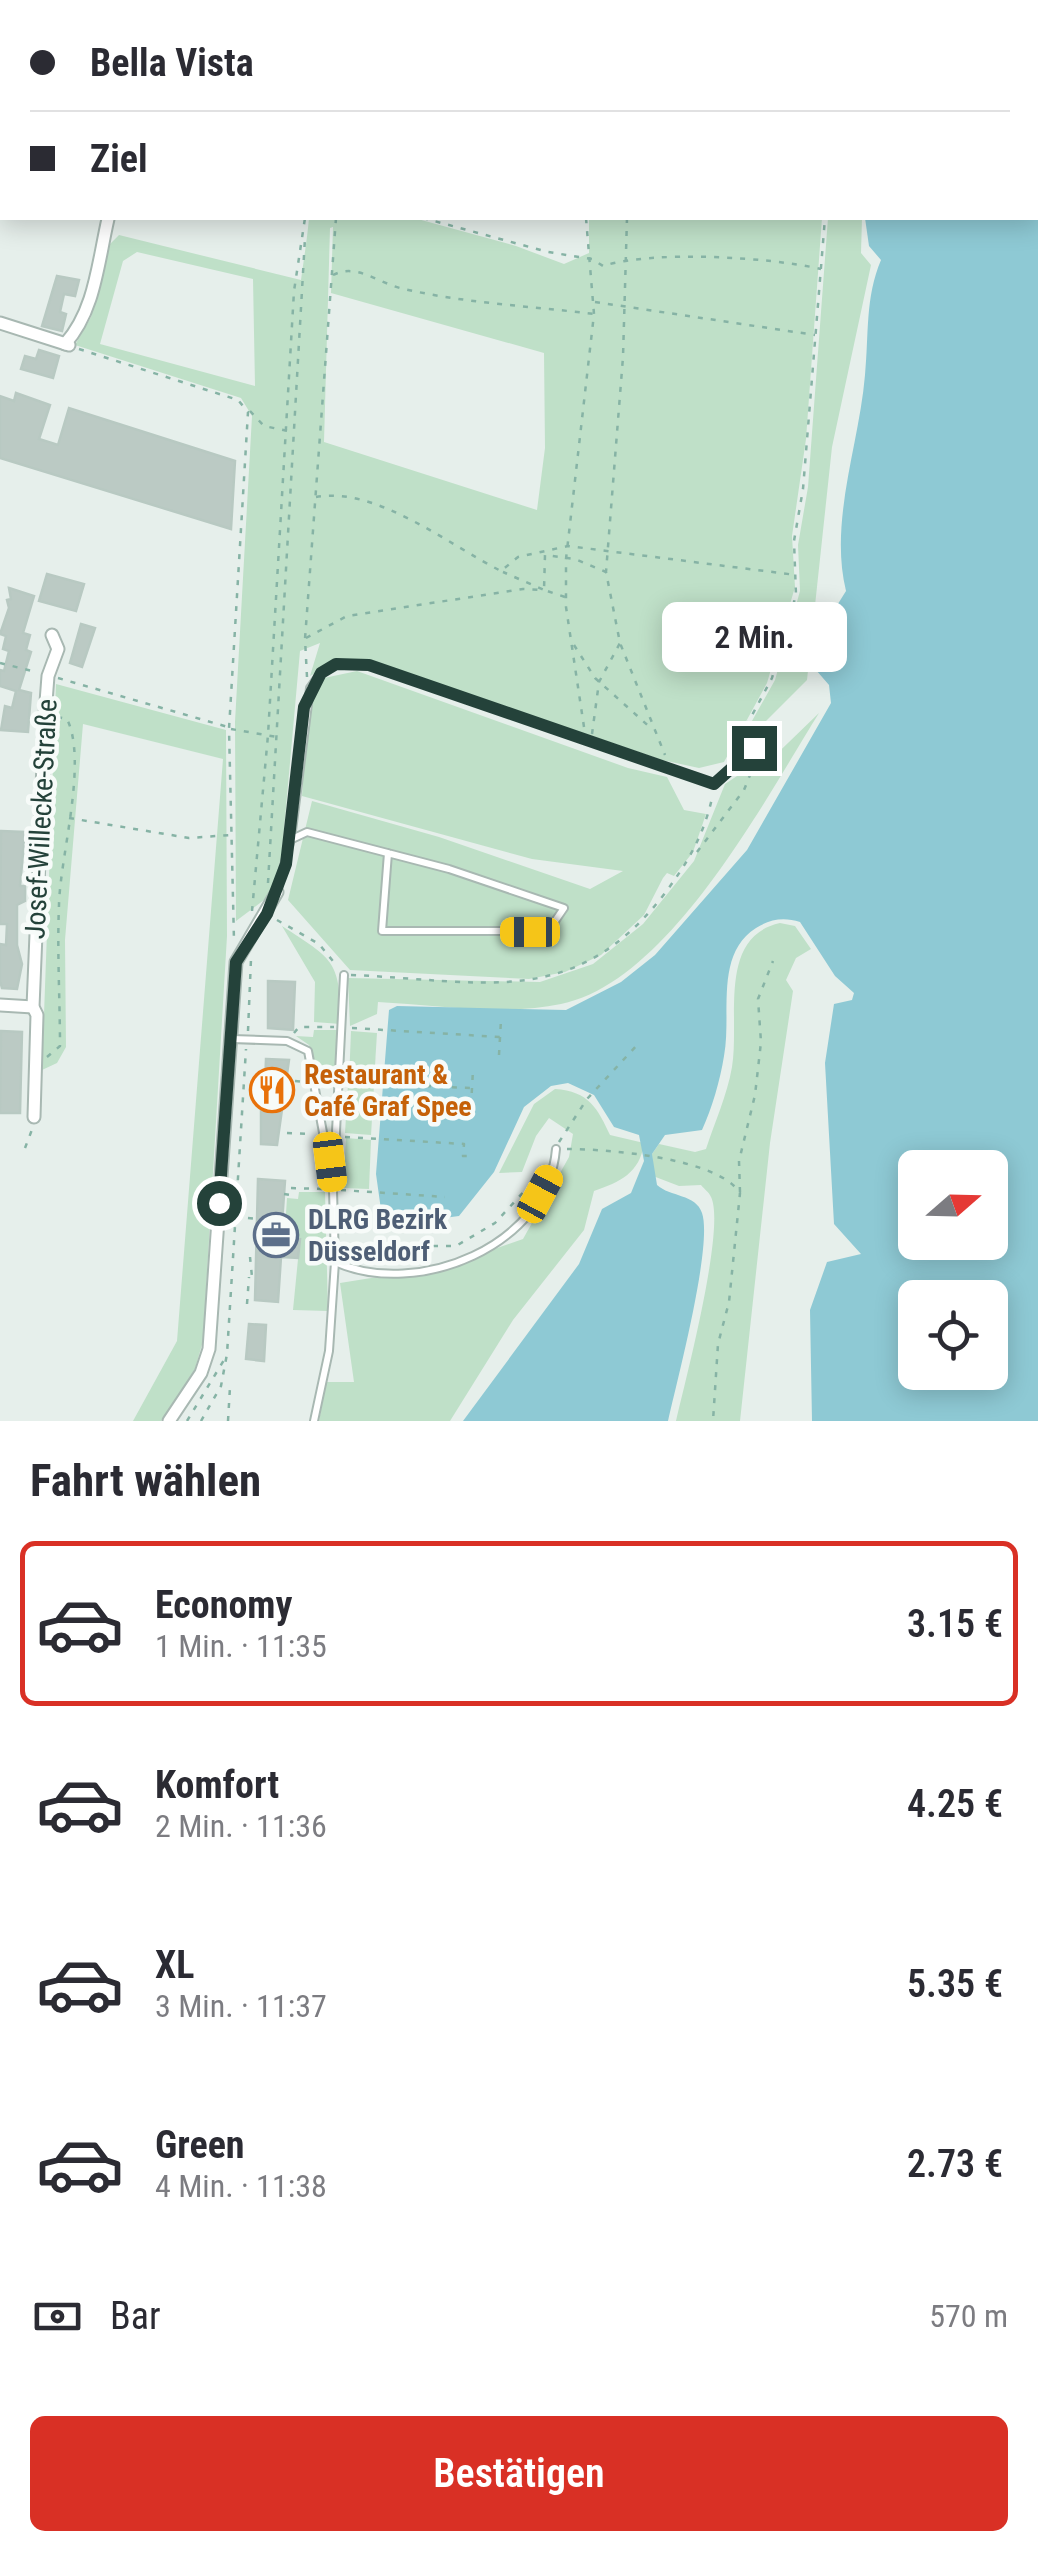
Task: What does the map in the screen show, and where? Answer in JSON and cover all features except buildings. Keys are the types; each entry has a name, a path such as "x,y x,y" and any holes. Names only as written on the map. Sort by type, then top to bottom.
{"street":[{"path":"0,322 69,345 88,306 108,220"},
{"name":"Josef-Willecke-Straße","path":"34,1116 37,1015 33,1007 45,715 48,676 58,649 52,635"},
{"path":"169,1421 201,1373 208,1349 236,962 272,903"},
{"path":"0,1006 33,1007"}],"lane":[{"path":"272,903 290,839 310,688 321,673 336,664 369,665 587,744 714,784 752,750"},
{"path":"290,839 307,832 388,853 449,869 564,908 551,927 540,931 382,931 388,853"},
{"path":"329,1190 344,974"},
{"path":"230,1039 302,1045 312,1062 335,1262 328,1351 314,1421"},
{"path":"335,1262 366,1273 394,1272 438,1266 490,1247 520,1227 554,1167 556,1149"}],"path":[{"path":"201,1421 221,1386 227,1354 294,291 305,220"},
{"path":"310,688 305,639 336,220"},
{"path":"430,220 548,252 592,258 603,266 739,260 821,269"},
{"path":"586,220 594,314 566,559 566,598 587,744"},
{"path":"627,220 606,572 620,643 672,770"},
{"path":"726,762 772,678 798,575 794,541 804,489 825,220"},
{"path":"304,231 308,254 267,894 272,903 319,944 344,974 519,980 566,974 597,960 633,930 744,790 752,770 752,750"},
{"path":"332,276 359,272 384,283 431,294 594,314"},
{"path":"594,302 816,335"},
{"path":"69,345 238,400 248,412 230,728 236,962"},
{"path":"248,412 254,411 264,426 296,433"},
{"path":"316,496 337,494 434,530 466,554 566,598"},
{"path":"501,571 518,558 545,555 568,546 798,575"},
{"path":"545,555 606,572"},
{"path":"544,590 545,555"},
{"path":"305,639 346,616 523,589 544,590"},
{"path":"587,744 592,738 599,682 620,643"},
{"path":"573,644 599,682 654,731"},
{"path":"0,663 277,738"},
{"path":"36,1060 51,1056 60,1046 58,904 68,818 72,729 67,720 45,715"},
{"path":"694,855 714,784"},
{"path":"68,818 188,838 231,834"},
{"path":"715,1421 718,1344 729,1302 740,1193 739,1161 761,1042 758,999 773,961"},
{"path":"499,1055 501,1020"},
{"path":"287,1041 299,1027 340,1027"},
{"path":"348,1028 500,1036"},
{"path":"334,1246 456,1246 480,1236 520,1200 555,1157 579,1108 640,1042"},
{"path":"471,1106 473,1070"},
{"path":"295,1082 307,1082"},
{"path":"346,1083 472,1088"},
{"path":"25,1148 31,1141 34,1116"},
{"path":"288,1133 307,1134"},
{"path":"345,1136 464,1144 463,1156 471,1156"},
{"path":"556,1149 598,1149 656,1159 722,1175 740,1193"},
{"path":"291,1188 329,1190"},
{"path":"343,1190 445,1197"},
{"path":"284,1194 291,1194"},
{"path":"234,1217 259,1218"},
{"path":"280,1220 284,1220 282,1247"},
{"path":"248,1304 250,1257"},
{"path":"187,1421 227,1354"},
{"path":"228,1421 230,1387"}],"green space":[{"path":"309,220 421,220 516,246 564,264 589,253 589,220 822,220 806,439 792,536 795,587 767,683 724,762 699,768 662,760 381,664 336,661 310,676 320,643 300,651 281,863 272,894 236,921 235,722 252,416 241,398 75,345 91,317 108,246 119,235 301,280","holes":["333,227 331,293 544,353 545,448 537,510 324,442","137,252 253,279 255,386 100,344 123,261"]},
{"path":"828,220 862,220 861,253 871,265 832,447 807,680 734,753 775,680 800,591 798,545 808,487"},
{"path":"357,671 628,768 667,777 684,810 706,814 693,852 674,876 667,873 663,878 644,915 601,955 565,972 529,979 350,970 288,900 312,801 439,837 590,889 623,871 532,859 302,796 306,735 317,691 324,678"},
{"path":"56,684 226,730 227,936 203,1341 195,1369 161,1421 133,1421 177,1341 223,759 83,724 65,940 66,1047 57,1063 42,1070"},
{"path":"819,713 710,883 639,962 601,989 561,1004 516,1009 378,1002 377,1014 350,1026 348,978 540,982 593,964 643,924 694,861 725,784 743,772 758,772"},
{"path":"780,923 795,926 811,949 796,958 786,980 793,991 770,1143 740,1421 676,1421 709,1271 714,1214 711,1197 701,1185 679,1186 653,1176 652,1154 659,1144 695,1152 706,1149 732,1067 739,962 760,931"},
{"path":"282,926 331,964 339,986 341,1024 314,1022 315,982"},
{"path":"314,1030 340,1030 338,1080 320,1080 309,1045 296,1036 313,1037"},
{"path":"351,1031 377,1033 374,1082 349,1081"},
{"path":"348,1084 374,1085 371,1135 345,1133"},
{"path":"555,1089 576,1093 591,1103 610,1135 644,1143 638,1162 620,1180 594,1191 584,1230 513,1320 450,1421 319,1421 326,1382 354,1382 340,1283 446,1266 523,1239 569,1157 573,1134 549,1118 536,1136 522,1172 499,1173 534,1104"},
{"path":"346,1138 371,1140 369,1189 343,1188"},
{"path":"299,1192 325,1192 328,1311 293,1310 300,1239 295,1238 295,1245 284,1244 287,1198 298,1199"}],"water":[{"path":"865,220 1038,220 1038,1421 812,1421 810,1310 827,1262 861,1254 834,1224 825,1063 834,1004 852,1000 854,993 835,976 800,922 783,919 756,928 734,953 727,986 722,1065 702,1130 665,1135 652,1154 657,1185 694,1202 702,1213 704,1229 692,1314 668,1421 463,1421 579,1264 602,1209 631,1193 644,1161 639,1135 614,1127 594,1095 568,1083 551,1086 524,1107 494,1172 459,1216 421,1221 382,1217 376,1174 389,1010 397,1006 566,1010 621,982 655,955 747,850 831,703 829,685 816,670 831,615 846,591 842,565 843,511 862,402 870,302 881,260 869,246"}],"place":[{"name":"Restaurant & Café Graf Spee","path":"272,1090"},
{"name":"DLRG Bezirk Düsseldorf","path":"276,1235"}],"route":[{"path":"219,1203 236,962 267,914 286,864 304,707 310,688 321,673 336,664 369,665 587,744 714,784 754,748"}]}
